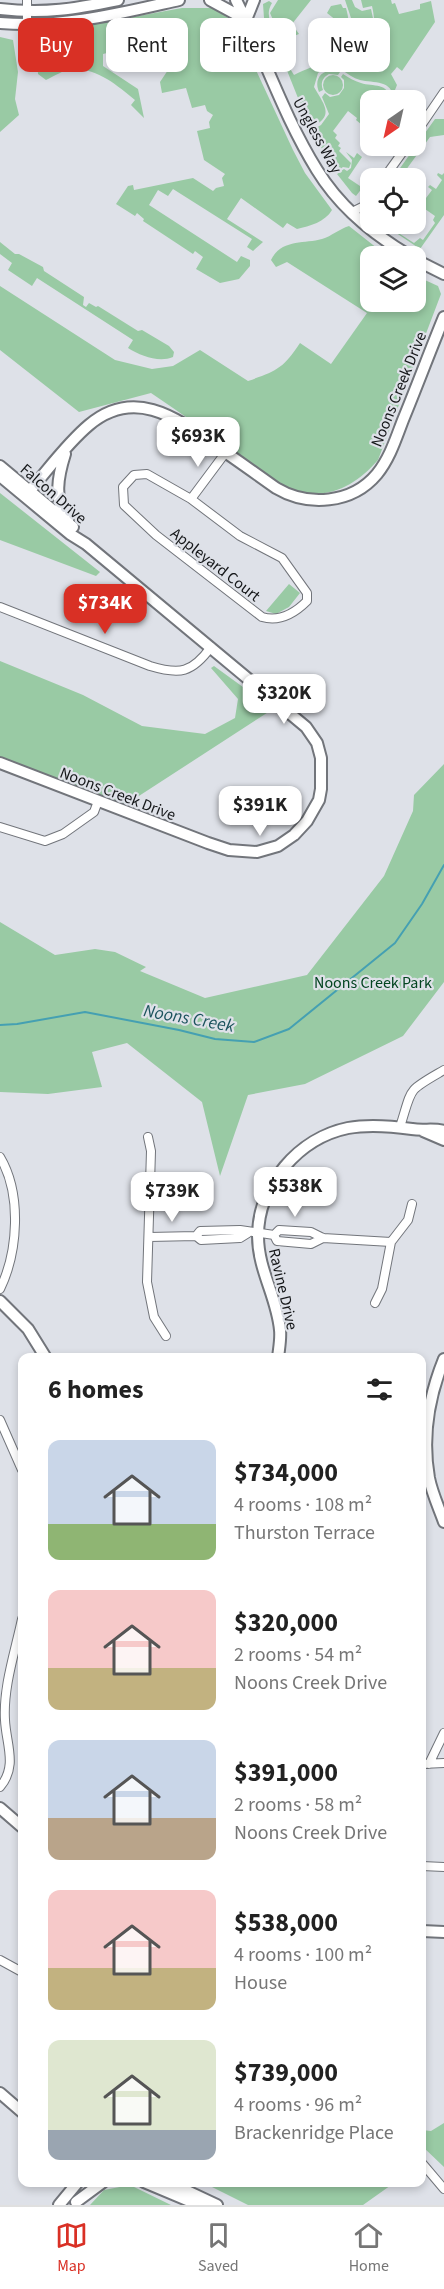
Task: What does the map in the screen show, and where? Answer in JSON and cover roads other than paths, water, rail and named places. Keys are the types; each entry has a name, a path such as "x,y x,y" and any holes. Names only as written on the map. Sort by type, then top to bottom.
{"street":[{"path":"0,9 26,6 72,10 118,0"},
{"path":"94,18 179,0"},
{"path":"210,0 242,18"},
{"name":"Ungless Way","path":"236,0 245,18"},
{"path":"247,18 254,0"},
{"path":"0,23 18,24"},
{"name":"Ungless Way","path":"269,72 317,171 352,212 393,246"},
{"path":"426,118 444,92"},
{"path":"352,212 360,208"},
{"path":"426,265 444,274"},
{"name":"Noons Creek Drive","path":"0,764 208,843 245,853 278,846 308,821 319,800 321,758 317,743 306,727 86,544 70,534 28,493 88,425 98,418 122,409 137,408 152,409 178,419 276,488 293,497 329,500 358,490 375,476 390,453 444,317"},
{"path":"66,449 58,476 58,495 65,516 75,530"},
{"path":"191,499 226,452"},
{"name":"Falcon Drive","path":"0,466 28,493 75,530 86,544"},
{"name":"Appleyard Court","path":"147,474 191,499 240,536 282,558 307,593 307,601 299,609 275,621 262,617 156,535 124,505 122,496 123,487 134,475 147,474"},
{"name":"Falcon Drive","path":"0,476 28,493"},
{"path":"0,607 165,671 190,669 211,647"},
{"path":"0,827 45,841 63,834 94,812 98,801"},
{"path":"399,1127 411,1091 422,1081 444,1070"},
{"name":"Ravine Drive","path":"279,1353 279,1322 253,1233 273,1184 286,1165 321,1137 350,1128 399,1127 444,1131"},
{"name":"Ravine Drive","path":"423,1130 444,1140"},
{"path":"148,1137 151,1151 147,1282 154,1317 166,1336"},
{"path":"0,1158 9,1178 15,1232 10,1265 0,1289"},
{"path":"375,1303 382,1289 391,1242 408,1220 412,1204"},
{"path":"148,1237 196,1236 200,1231 240,1230 274,1235 279,1230 311,1232 323,1238 391,1242"},
{"path":"0,1301 28,1329 43,1353"},
{"path":"444,1359 435,1382 427,1438 430,1481 444,1522"},
{"path":"0,1420 18,1461"},
{"path":"0,1787 7,1777 10,1766 5,1712 8,1682 18,1637"},
{"path":"426,1762 444,1733"},
{"path":"426,1764 444,1763"},
{"path":"0,1808 18,1824"},
{"path":"426,1866 444,1868"},
{"path":"426,1932 444,1932"},
{"path":"0,1960 18,1970"},
{"path":"0,2093 18,2106"},
{"path":"426,2168 444,2189"},
{"path":"59,2205 74,2187"},
{"path":"74,2203 85,2187"},
{"path":"74,2203 96,2187"},
{"path":"156,2187 199,2205"},
{"path":"179,2187 217,2205"}],"waterway":[{"name":"Noons Creek","path":"0,1025 85,1012 215,1039 254,1042 289,1029 395,943 422,904 444,865"}],"park label":[{"name":"Noons Creek Park","path":"373,982"}]}
